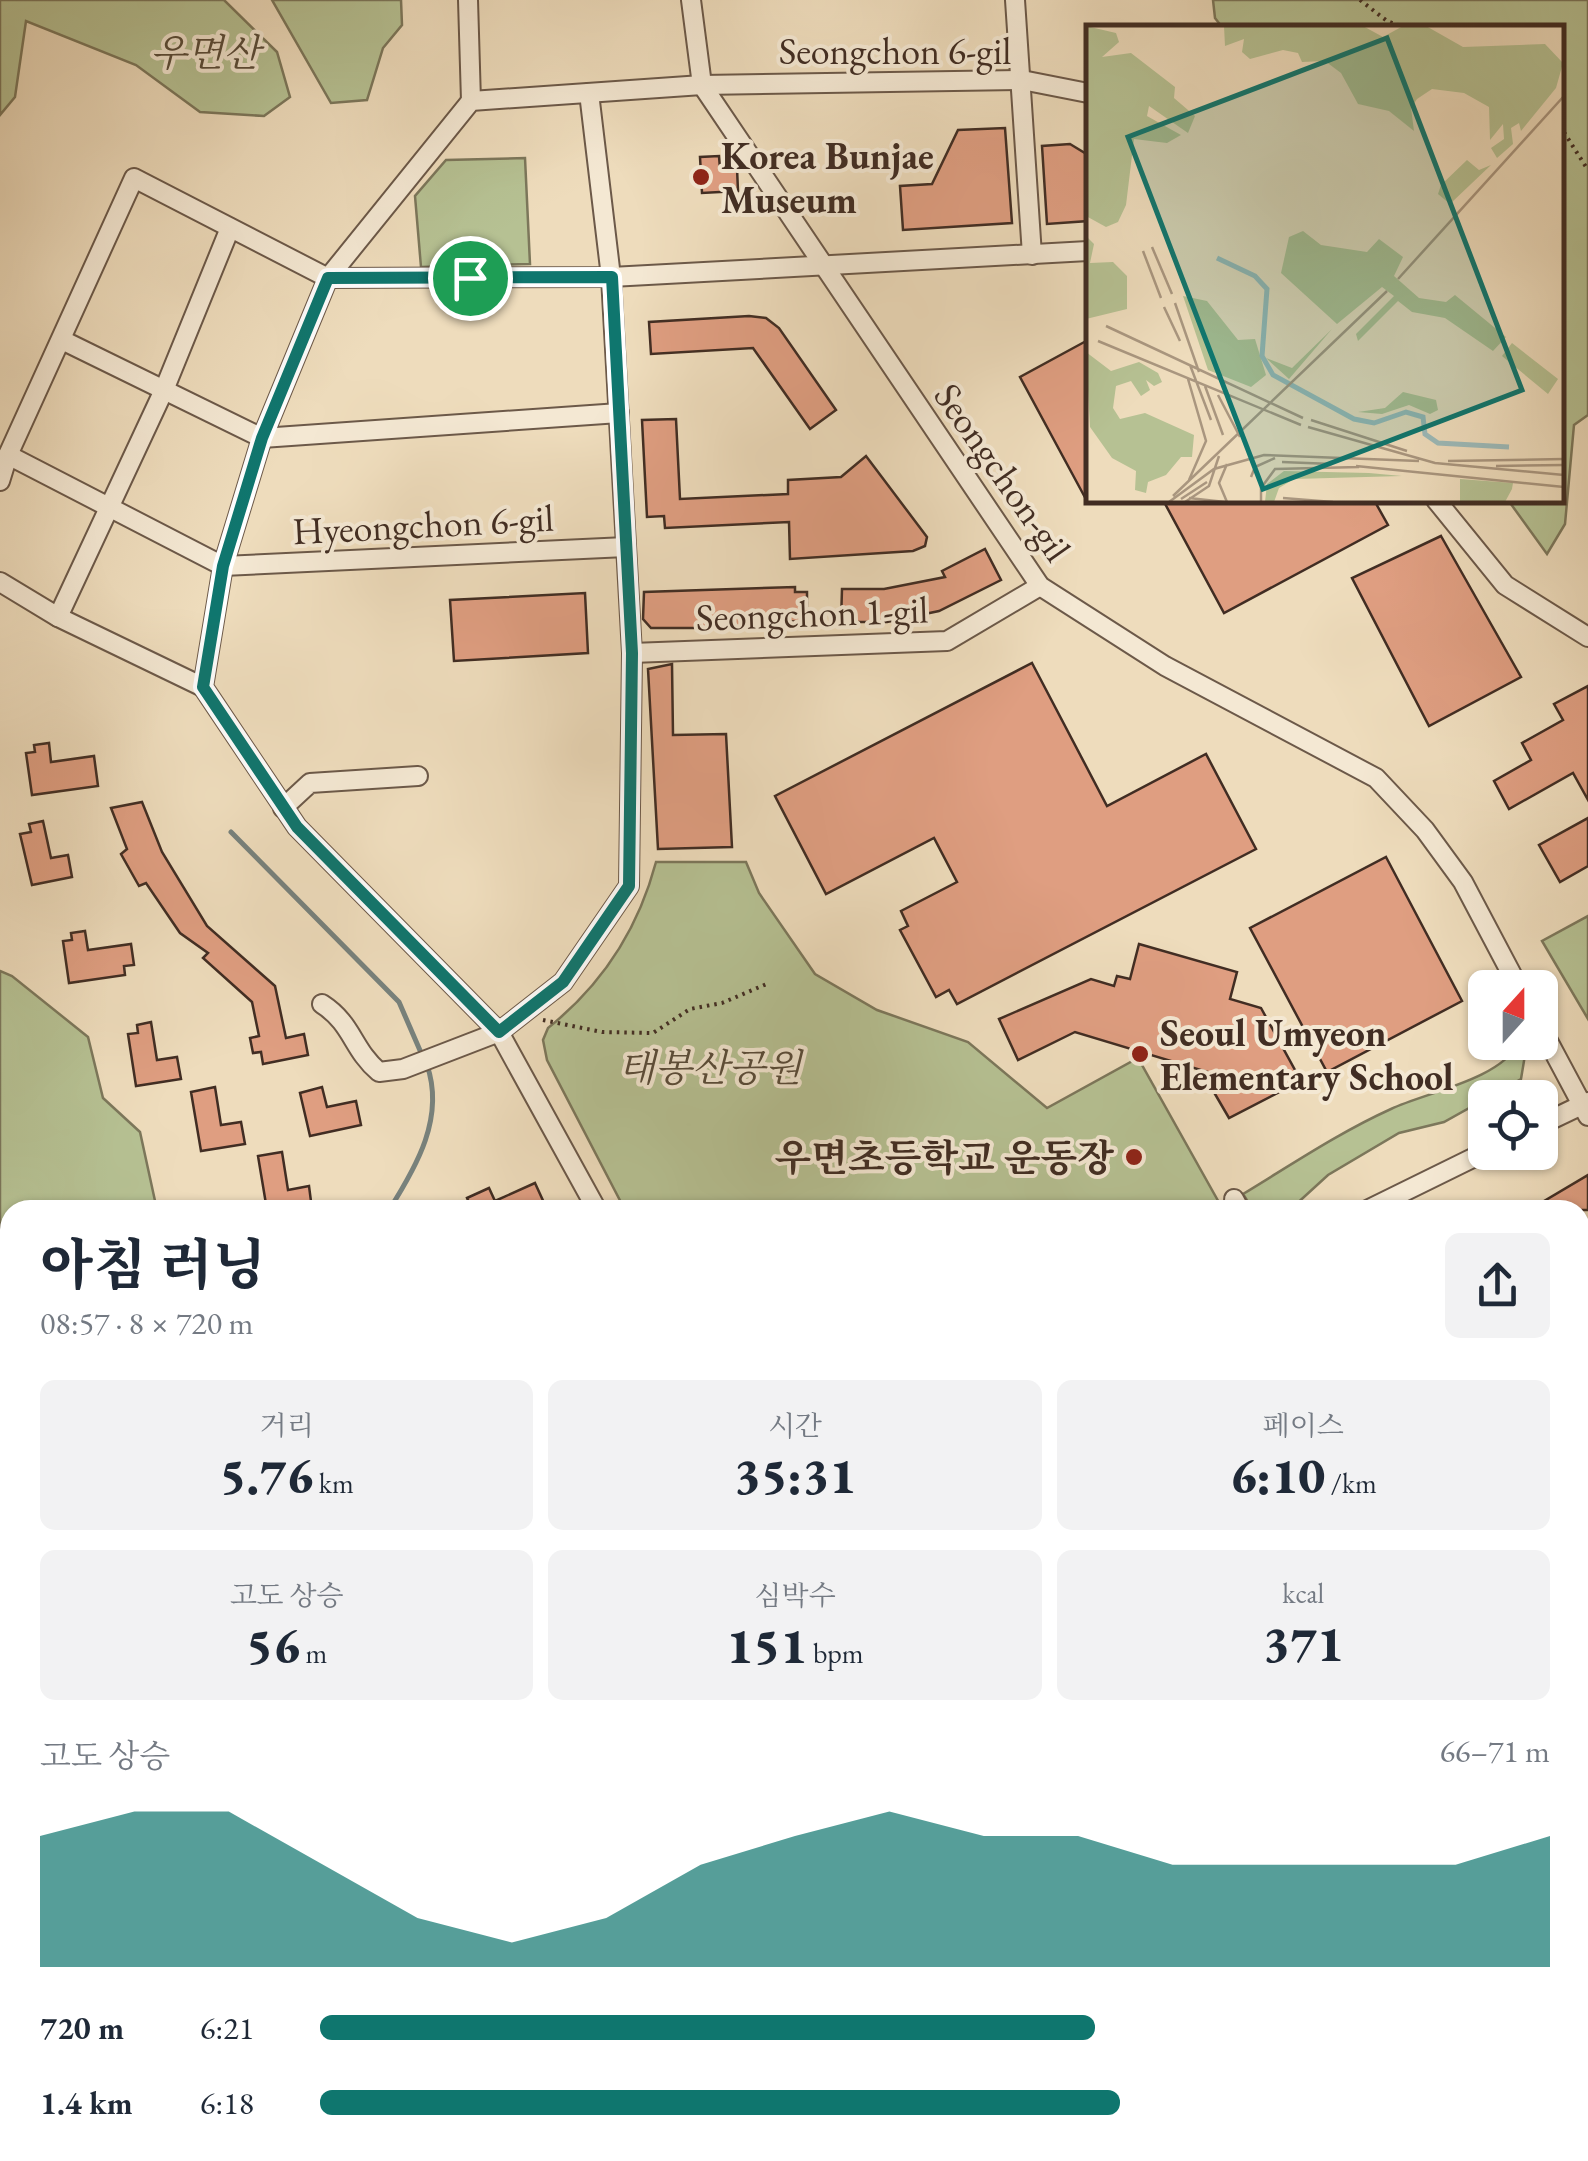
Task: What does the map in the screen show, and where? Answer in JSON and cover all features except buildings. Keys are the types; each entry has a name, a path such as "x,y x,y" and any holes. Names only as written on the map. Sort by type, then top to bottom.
{"street":[{"path":"203,687 223,566 262,438 328,278 471,101 468,0"},
{"name":"Seongchon-gil","path":"691,0 702,85 1040,586 1165,666 1376,778 1425,830 1462,882 1509,970"},
{"path":"1015,0 1032,255"},
{"name":"Seongchon 6-gil","path":"471,101 702,85 1022,80 1086,93"},
{"path":"322,1004 341,1017 359,1055 379,1072 402,1069 453,1052 499,1032 563,982 629,886 632,653 612,277 589,93"},
{"path":"0,481 8,455 134,178 328,278 612,277 1086,251"},
{"path":"58,617 164,390 230,228"},
{"path":"62,340 262,438 619,413"},
{"path":"8,455 223,566"},
{"path":"1438,502 1505,585 1588,636"},
{"name":"Hyeongchon 6-gil","path":"223,566 626,547"},
{"path":"0,582 58,617 203,687 297,827 499,1032 587,1200"},
{"name":"Seongchon 1-gil","path":"632,653 947,641 1040,586"},
{"path":"284,808 310,783 418,776"},
{"path":"1558,1058 1586,1107 1558,1119"},
{"path":"1403,1200 1468,1162"}],"path":[{"path":"1360,0 1398,25"},
{"path":"1563,131 1588,170"},
{"path":"528,1010 549,1024 654,1032 690,1009 722,1003 770,983"}],"green space":[{"name":"우면산","path":"0,0 224,0 277,52 290,97 264,116 200,112 136,65 26,21 15,97 0,115"},
{"name":"우면산","path":"272,0 401,0 402,25 383,48 367,100 331,103"},
{"path":"1213,0 1588,0 1588,415 1574,425 1565,524 1547,554 1509,502 1563,502 1563,25 1220,25 1215,18"},
{"path":"525,158 530,264 421,267 415,196 446,160"},
{"name":"태봉산공원","path":"656,862 746,862 759,893 815,974 877,1010 968,1042 1047,1108 1138,1058 1218,1200 620,1200 547,1060 543,1040 548,1028 586,993 616,954"},
{"path":"1588,916 1588,1019 1542,941"},
{"path":"0,971 12,976 88,1037 103,1098 140,1132 155,1200 0,1200"},
{"path":"1504,1060 1524,1060 1519,1080 1470,1080 1479,1076"},
{"path":"1468,1081 1468,1109 1444,1122 1399,1133 1328,1175 1301,1200 1247,1200 1243,1194 1372,1118"}],"waterway":[{"path":"231,832 399,1002 422,1055"},
{"path":"395,1200 418,1158 430,1122 433,1103 427,1065"}],"place":[{"name":"Korea Bunjae Museum","path":"701,177"},
{"name":"Seoul Umyeon Elementary School","path":"1140,1054"},
{"name":"우면초등학교 운동장","path":"1134,1157"}],"route":[{"path":"612,277 632,653 629,886 563,982 499,1032 297,827 203,687 223,566 262,438 328,278 470,278 612,277"}]}
